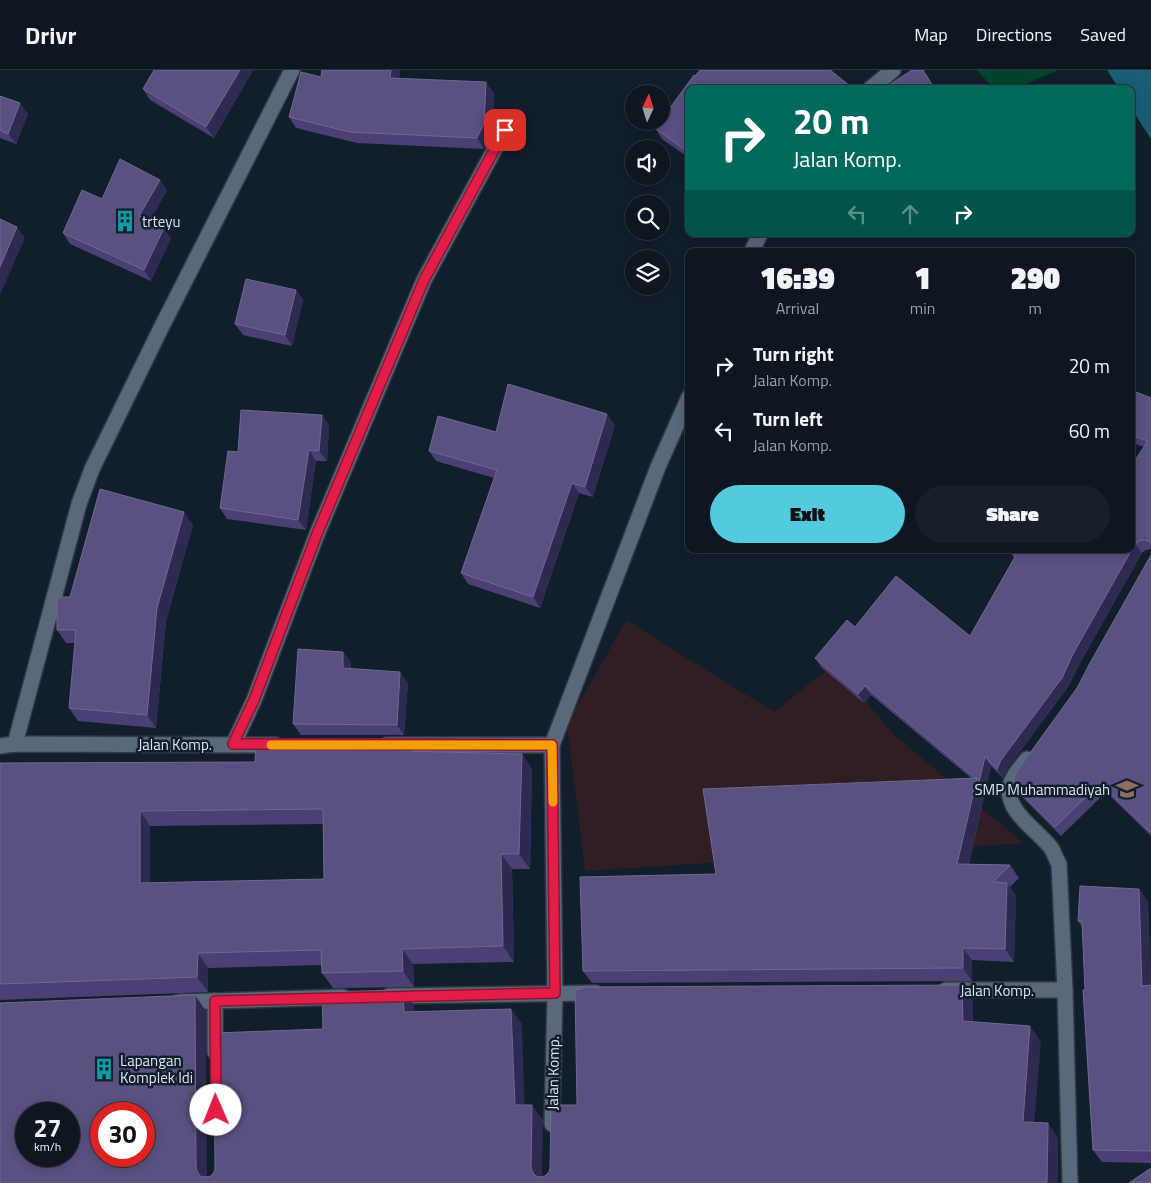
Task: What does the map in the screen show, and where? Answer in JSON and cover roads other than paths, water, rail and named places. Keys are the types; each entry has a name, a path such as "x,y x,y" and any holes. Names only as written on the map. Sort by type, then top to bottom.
{"street":[{"path":"7,745 92,469 164,322 292,70"},
{"path":"875,85 893,70"},
{"path":"233,744 254,700 317,534 424,280 505,130"},
{"path":"373,745 552,745 658,467 685,406"},
{"name":"Jalan Komp.","path":"7,745 293,745"},
{"name":"Jalan Komp.","path":"552,745 555,993 552,1136"},
{"path":"1033,751 1015,775 1010,785 1009,794 1010,803 1052,850 1059,864 1065,990 1070,1183"},
{"name":"Jalan Komp.","path":"928,990 1065,990"},
{"path":"375,996 614,992"},
{"path":"166,1002 355,997"},
{"path":"215,1001 215,1068"}],"water":[{"path":"1107,70 1151,70 1151,139 1135,114 1135,85 1116,85"}],"place":[{"name":"trteyu","path":"125,221"},
{"name":"SMP Muhammadiyah","path":"1127,789"},
{"name":"Lapangan Komplek Idi","path":"104,1069"}]}
